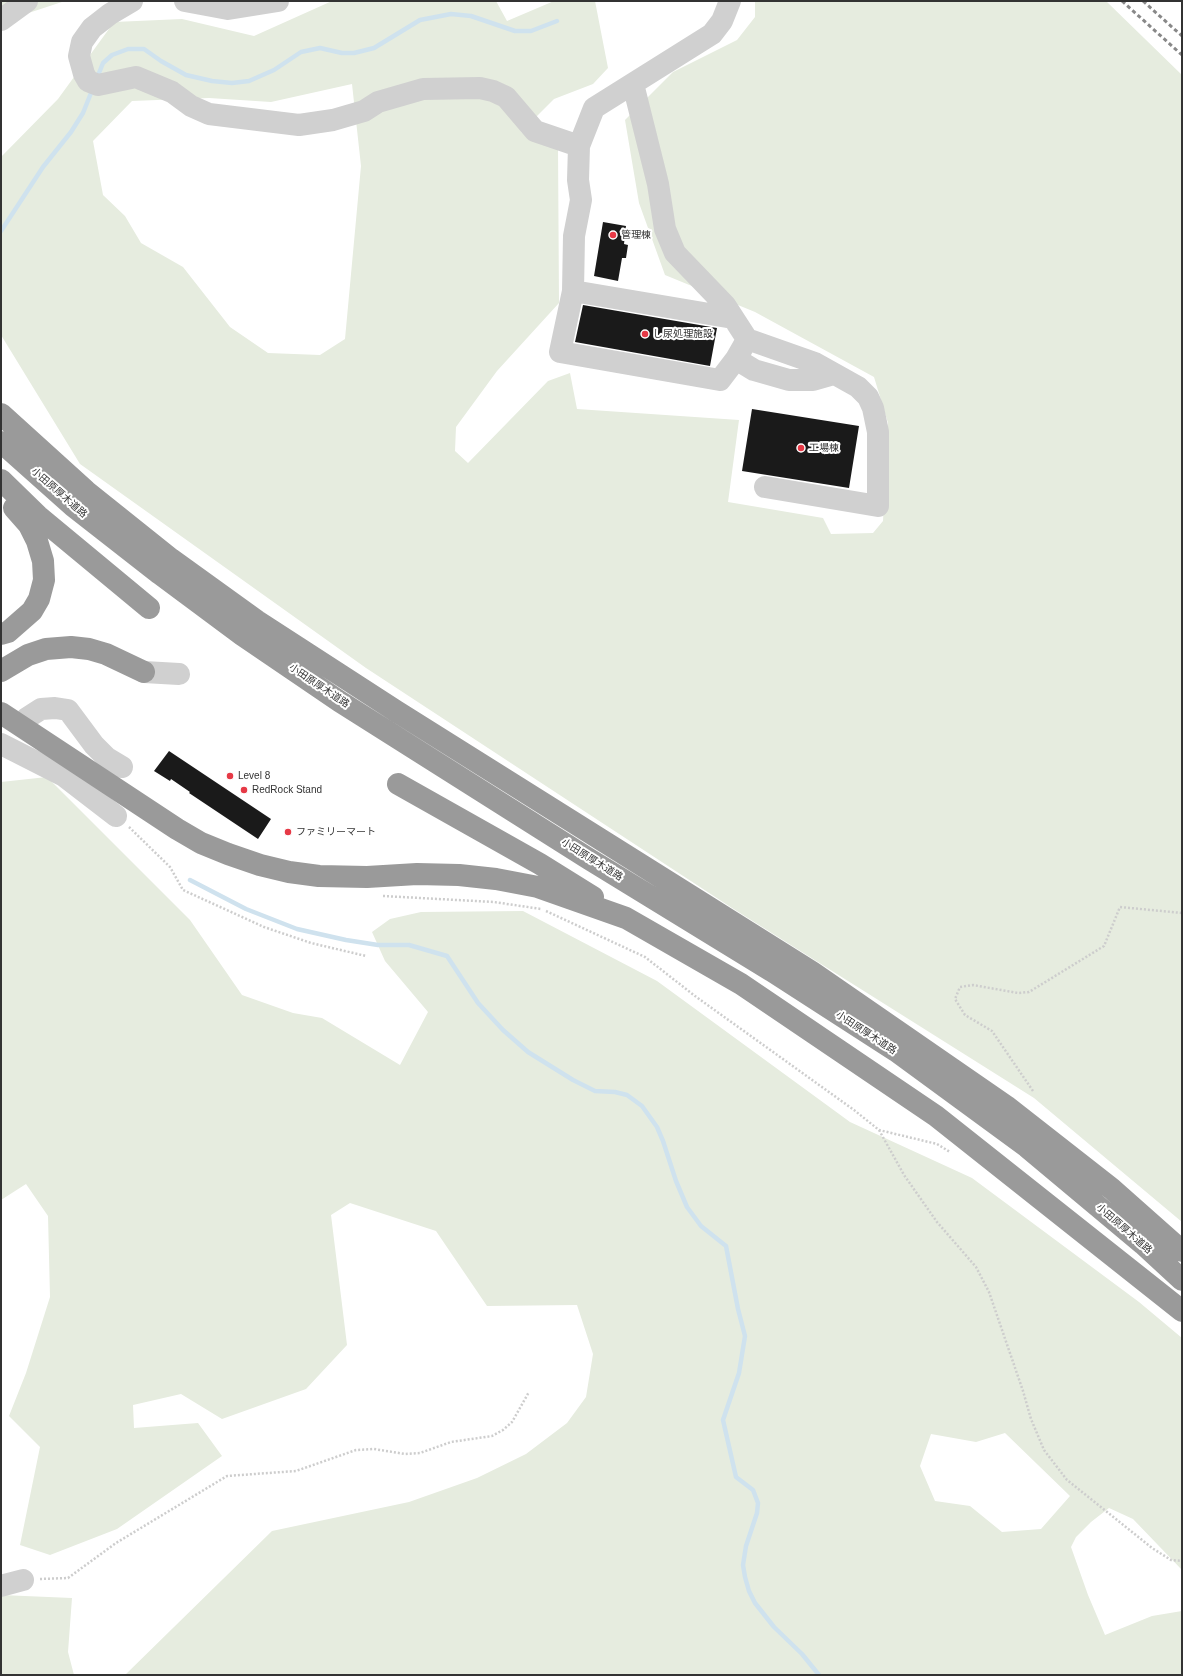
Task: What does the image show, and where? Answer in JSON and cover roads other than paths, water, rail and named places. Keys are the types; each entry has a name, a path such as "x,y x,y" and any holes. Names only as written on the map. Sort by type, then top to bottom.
{"highway":[{"name":"小田原厚木道路","path":"1,414 86,491 171,559 257,621 396,711 812,972 1006,1106 1112,1189 1182,1251"},
{"name":"小田原厚木道路","path":"1,442 73,506 160,574 242,635 332,696 590,859 772,971 896,1051 1027,1147 1143,1244 1182,1280"},
{"path":"1,480 38,516 149,608"},
{"path":"1,492 29,525 37,541 43,561 44,580 39,599 32,611 8,632 1,634"},
{"path":"1,671 28,655 46,649 71,647 89,649 106,654 144,672"},
{"path":"3,732 214,849 260,865 289,872 319,876 367,877 417,874 459,875 496,879 538,887 626,918"},
{"path":"398,784 540,864 626,918 740,984 936,1116 1182,1311"}],"street":[{"path":"1,20 27,1"},
{"path":"132,1 110,14 92,28 82,42 79,56 84,74 88,81 98,86 136,77 172,92 191,106 209,114 299,125 333,120 364,112 378,102 423,89 480,88 493,91 506,97 535,131 576,145"},
{"path":"185,1 228,9 278,1"},
{"path":"730,1 722,21 712,34 594,108 576,145 581,200 574,236 573,291 560,352 720,380 736,359 747,338"},
{"path":"628,87 658,184 665,229 675,253 725,305 747,338 815,363 858,387 868,397 873,408 878,432 878,506 765,487"},
{"path":"573,291 733,318"},
{"path":"736,359 754,370 789,380 813,380 834,374"},
{"path":"144,672 179,674"},
{"path":"27,718 41,709 55,708 68,710 94,745 107,758 122,767"},
{"path":"3,732 116,816"},
{"path":"1,1586 23,1580"}],"waterway":[{"path":"97,78 103,63 112,55 128,49 144,49 161,61 186,75 212,81 232,83 249,81 274,70 301,52 320,48 342,53 354,53 374,48 420,20 451,14 471,16 515,31 531,31 557,21"},
{"path":"1,231 43,167 71,132 83,113 93,88"},
{"path":"190,880 246,909 297,929 346,940 378,945 409,945 447,956 478,1003 503,1030 528,1052 573,1080 595,1091 615,1092 627,1095 642,1106 657,1127 687,1207 701,1226 726,1246 738,1309 745,1336 739,1373 723,1420 736,1477 753,1490 758,1503 757,1513 746,1546 743,1565 749,1591 755,1603 774,1627 802,1654 819,1675"}],"railway":[{"path":"1122,1 1182,55"},
{"path":"1143,1 1182,36"}],"place":[{"name":"管理棟","path":"613,235"},
{"name":"し尿処理施設","path":"645,334"},
{"name":"工場棟","path":"801,448"},
{"name":"Level 8","path":"230,776"},
{"name":"RedRock Stand","path":"244,790"},
{"name":"ファミリーマート","path":"288,832"}]}
